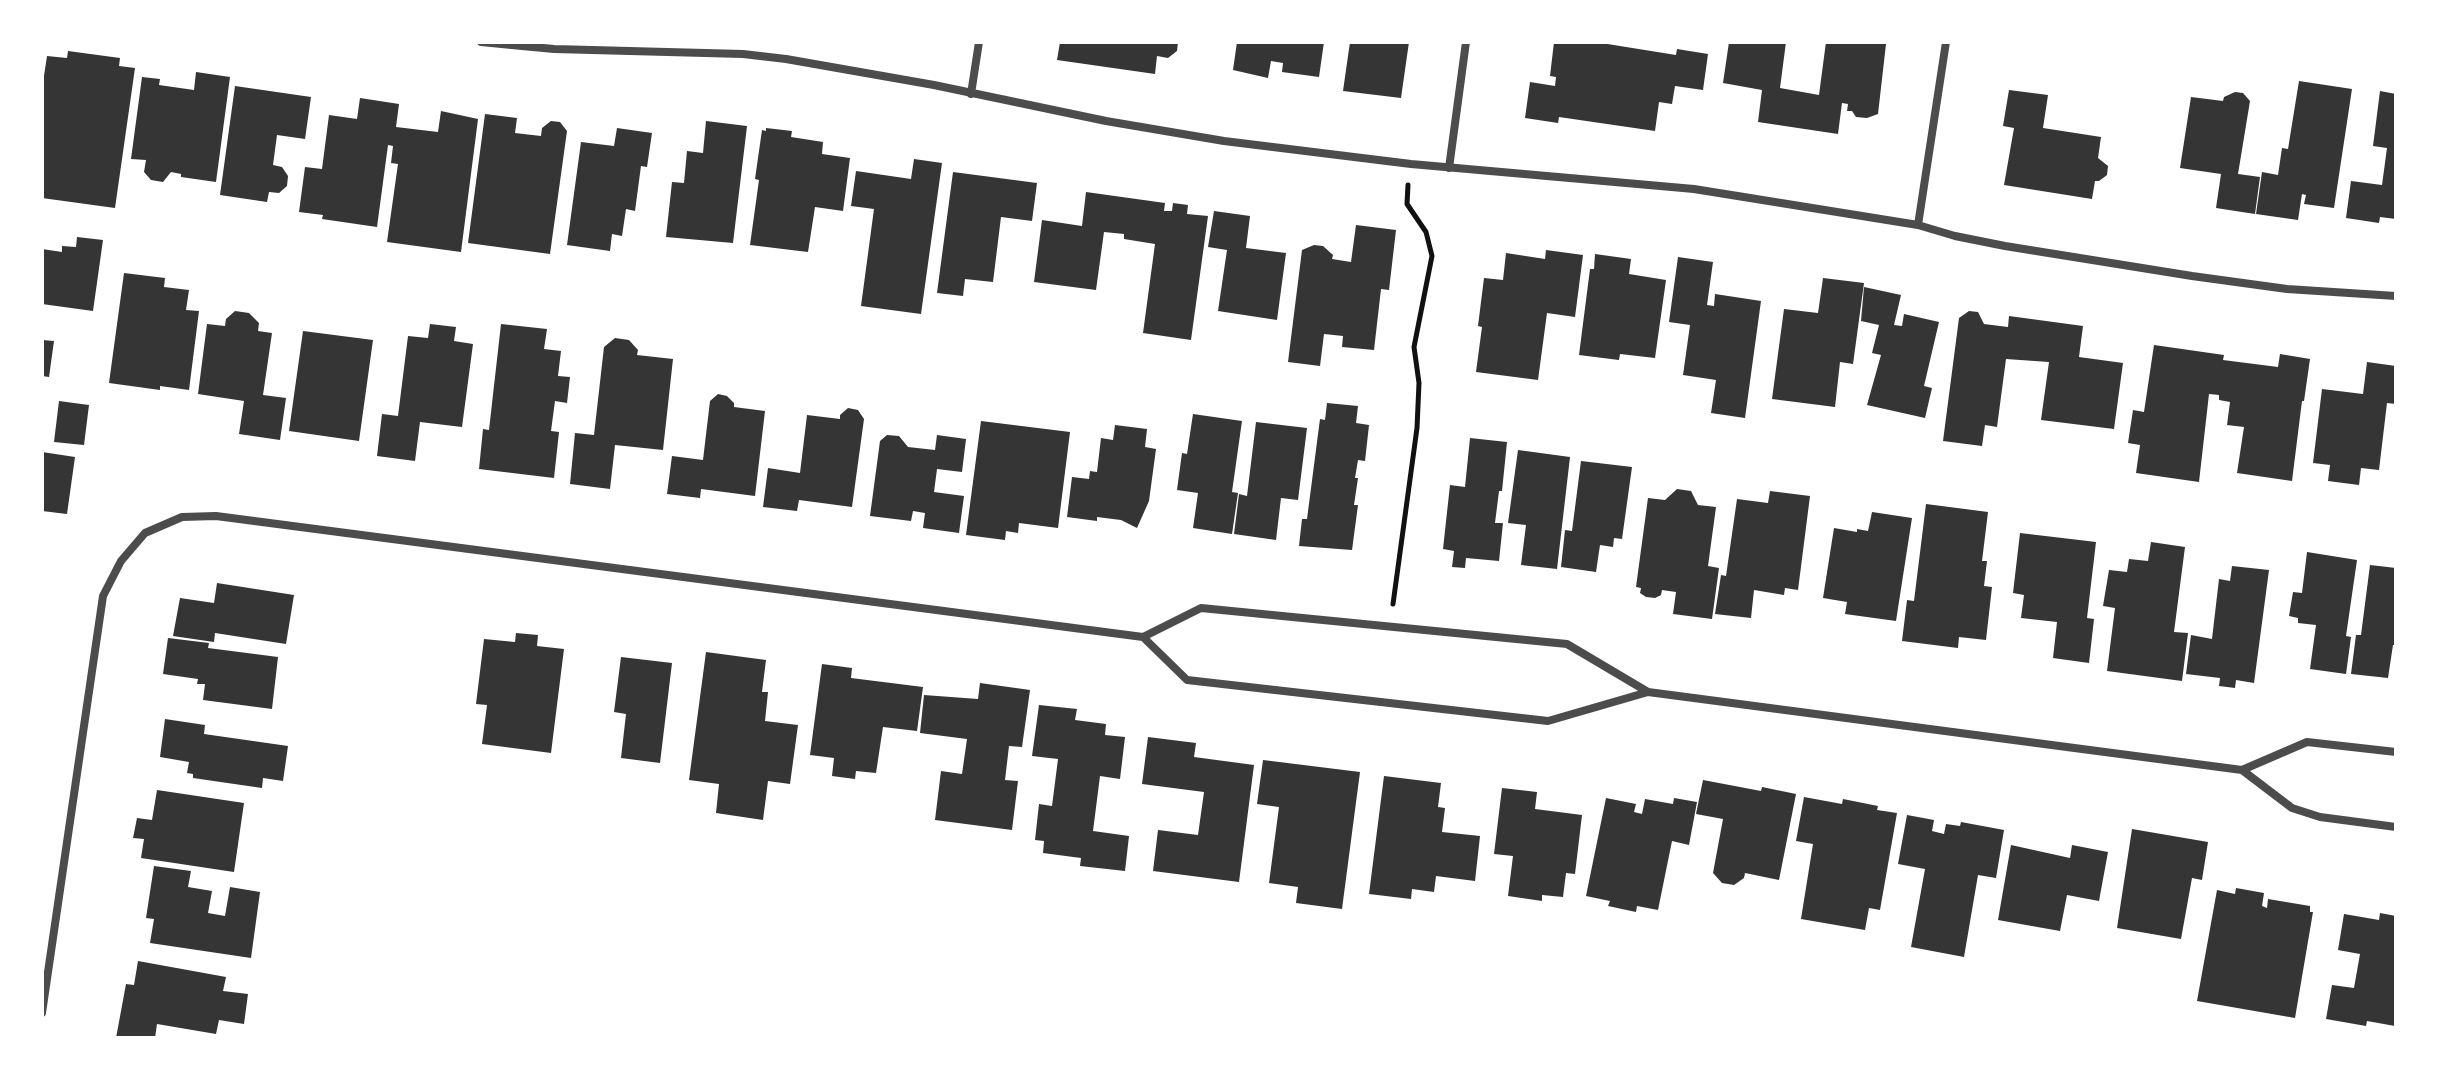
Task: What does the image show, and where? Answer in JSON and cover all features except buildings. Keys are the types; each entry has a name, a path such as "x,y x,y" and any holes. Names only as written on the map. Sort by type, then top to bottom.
{"street":[{"path":"481,42 771,57 1224,141 1449,168 1694,189 1918,225 2005,246 2192,276 2287,289 2396,296"},
{"path":"971,94 979,42"},
{"path":"1449,168 1466,42"},
{"path":"1918,225 1946,42"},
{"path":"42,1013 103,596 121,561 145,533 182,517 216,516 1143,637 1201,608 1567,644 1648,692 2242,770 2292,808 2320,817 2396,827"},
{"path":"1143,637 1187,680 1548,721 1648,692"},
{"path":"2242,770 2307,742 2396,752"}],"path":[{"path":"1390,625 1417,428 1419,383 1414,347 1432,256 1426,232 1407,204 1411,164"}]}
